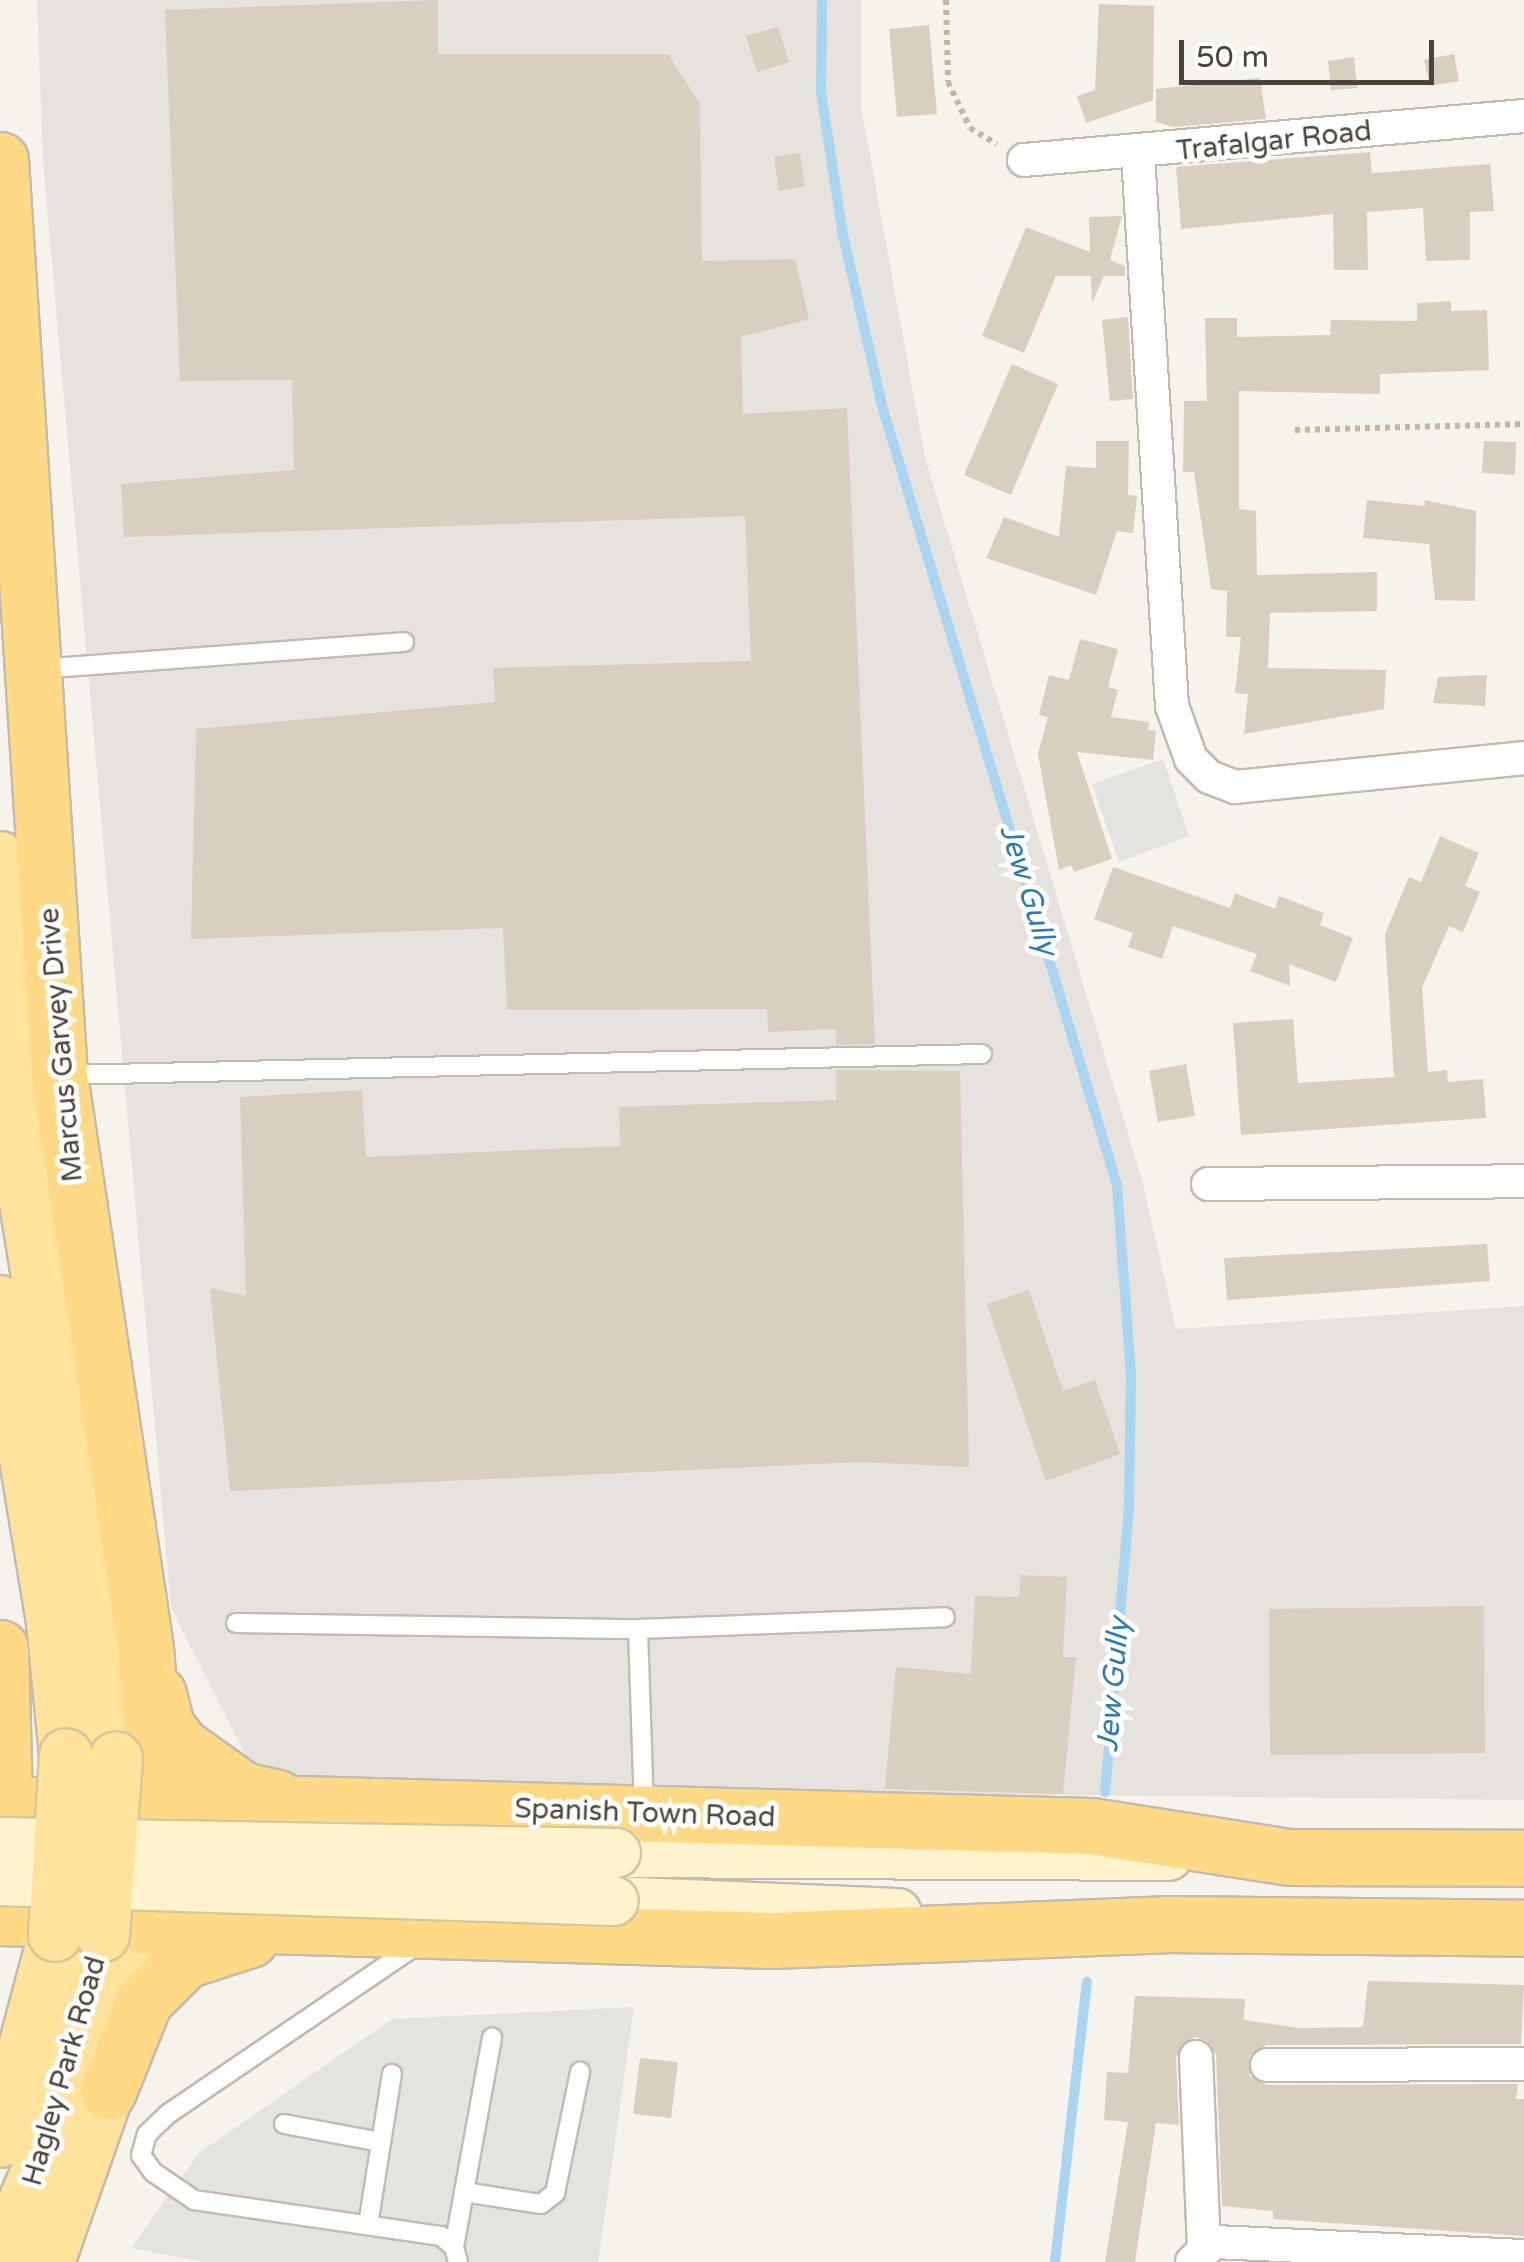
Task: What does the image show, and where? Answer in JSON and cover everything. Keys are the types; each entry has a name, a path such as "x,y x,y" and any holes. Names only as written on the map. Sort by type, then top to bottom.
{"highway":[{"name":"Marcus Garvey Drive","path":"0,160 60,1076 145,1648 158,1811 101,1932"},
{"path":"145,1648 166,1726 181,1746 242,1790 301,1804"},
{"path":"0,1883 1,1669"},
{"name":"Spanish Town Road","path":"3,1817 301,1804 630,1833 1091,1826 1289,1857 1524,1858"},
{"path":"0,1918 101,1932 348,1930 772,1940 1165,1924 1524,1928"},
{"path":"108,2091 144,2001 185,1960 256,1938 348,1930"}],"main road":[{"name":"Marcus Garvey Drive","path":"0,858 22,1178 116,1758 101,1932"},
{"path":"0,1302 53,1623 66,1755 101,1932"},
{"name":"Spanish Town Road","path":"3,1817 630,1833"},
{"path":"0,1883 614,1901 1165,1924"},
{"name":"Hagley Park Road","path":"48,2262 108,2091 101,1932"},
{"name":"Hagley Park Road","path":"0,2141 101,1932"},
{"name":"Hagley Park Road","path":"0,2261 48,2146 101,1932"}],"street":[{"name":"Trafalgar Road","path":"1024,160 1138,155 1524,116"},
{"path":"1138,155 1172,706 1191,759 1208,777 1235,787 1524,758"},
{"path":"1208,1184 1524,1181"},
{"path":"1196,2056 1198,2254 1524,2256"},
{"path":"1267,2066 1524,2064"}],"lane":[{"path":"31,669 404,642"},
{"path":"60,1076 982,1054"},
{"path":"236,1623 638,1629 945,1617"},
{"path":"630,1833 638,1629"},
{"path":"435,1932 169,2114 147,2134 141,2155 154,2172 194,2200 441,2236 456,2254"},
{"path":"456,2254 492,2037"},
{"path":"464,2192 540,2204 555,2193 580,2072"},
{"path":"368,2225 392,2074"},
{"path":"284,2124 381,2142"}],"path":[{"path":"946,0 948,82 970,128 1024,160"},
{"path":"1294,430 1524,424"}],"shaded area":[{"path":"37,0 861,0 861,106 925,458 1142,1180 1176,1329 1524,1306 1524,1800 261,1786 171,1608 43,162"},
{"path":"1163,759 1189,836 1119,862 1092,784"},
{"path":"634,2007 598,2262 204,2262 131,2248 199,2153 392,2019"}],"building":[{"path":"438,0 438,54 668,54 700,104 702,261 795,259 809,319 741,337 743,414 847,408 875,1044 836,1045 836,1029 768,1032 767,1009 507,1010 503,928 191,939 196,729 495,702 493,668 751,661 745,516 124,537 121,484 294,470 292,380 180,381 165,10"},
{"path":"1099,4 1154,6 1153,100 1086,123 1077,96 1095,90"},
{"path":"929,25 937,114 897,117 889,29"},
{"path":"778,27 789,62 757,72 746,36"},
{"path":"1454,54 1459,81 1430,86 1424,60"},
{"path":"1354,57 1357,88 1331,90 1328,61"},
{"path":"1260,78 1266,119 1173,127 1156,122 1156,89"},
{"path":"1370,152 1372,173 1490,164 1494,211 1470,212 1470,260 1426,261 1423,208 1367,212 1368,270 1334,270 1333,214 1181,229 1176,167"},
{"path":"800,153 805,186 779,191 774,157"},
{"path":"1122,216 1110,260 1125,266 1125,276 1104,276 1092,303 1091,276 1056,276 1024,353 982,336 1026,227 1090,252 1089,217"},
{"path":"1451,301 1451,311 1487,310 1489,370 1380,374 1380,394 1239,391 1239,509 1256,511 1257,575 1377,572 1377,611 1270,613 1268,668 1386,670 1384,709 1244,734 1248,694 1235,693 1241,637 1226,637 1227,591 1211,589 1194,472 1183,472 1184,401 1207,401 1205,318 1237,318 1237,337 1330,335 1331,320 1417,321 1417,303"},
{"path":"1128,317 1133,399 1110,401 1102,320"},
{"path":"1012,364 1058,384 1011,495 964,475"},
{"path":"1096,441 1129,441 1128,495 1137,496 1133,533 1117,531 1096,595 986,558 1004,517 1059,537 1066,466 1096,468"},
{"path":"1484,441 1516,442 1515,475 1482,473"},
{"path":"1367,500 1425,506 1424,500 1476,511 1475,601 1435,600 1429,544 1363,538"},
{"path":"1080,639 1118,649 1108,687 1118,690 1111,717 1149,722 1148,730 1156,731 1153,760 1077,752 1112,859 1074,872 1071,865 1059,870 1038,754 1048,717 1039,715 1049,675 1069,680"},
{"path":"1487,675 1485,706 1433,703 1438,677"},
{"path":"1440,836 1479,853 1465,886 1480,892 1463,932 1449,926 1422,988 1428,1072 1447,1070 1448,1082 1483,1079 1486,1118 1241,1135 1233,1023 1293,1019 1298,1083 1394,1077 1385,934 1409,877 1421,882"},
{"path":"1113,867 1230,908 1235,893 1275,909 1279,896 1324,913 1320,925 1353,938 1336,982 1289,964 1290,986 1250,971 1257,954 1173,926 1162,959 1128,947 1133,933 1094,919"},
{"path":"1186,1064 1195,1116 1158,1122 1149,1071"},
{"path":"836,1070 960,1071 969,1467 859,1462 230,1491 210,1288 246,1296 240,1097 362,1090 366,1157 620,1146 619,1107 836,1100"},
{"path":"1487,1244 1490,1281 1227,1300 1224,1258"},
{"path":"1029,1290 1063,1391 1095,1380 1120,1454 1046,1481 987,1304"},
{"path":"1020,1575 1067,1577 1063,1657 1076,1657 1063,1794 885,1789 896,1667 971,1674 975,1596 1019,1597"},
{"path":"1484,1606 1485,1753 1270,1755 1269,1609"},
{"path":"1368,1981 1524,1985 1521,2044 1267,2045 1249,2056 1250,2076 1267,2085 1518,2084 1516,2099 1524,2099 1524,2236 1273,2219 1273,2211 1222,2206 1216,2055 1206,2040 1194,2037 1176,2057 1179,2125 1156,2123 1135,2262 1105,2262 1128,2122 1104,2120 1107,2072 1128,2073 1135,1996 1245,1999 1244,2020 1299,2028 1363,2027"},
{"path":"640,2058 678,2062 671,2118 633,2114"}],"waterway":[{"name":"Jew Gully","path":"822,0 821,92 843,235 883,409 1117,1185 1131,1377 1129,1507 1105,1792"},
{"name":"Jew Gully","path":"1055,2262 1087,1982"}]}
